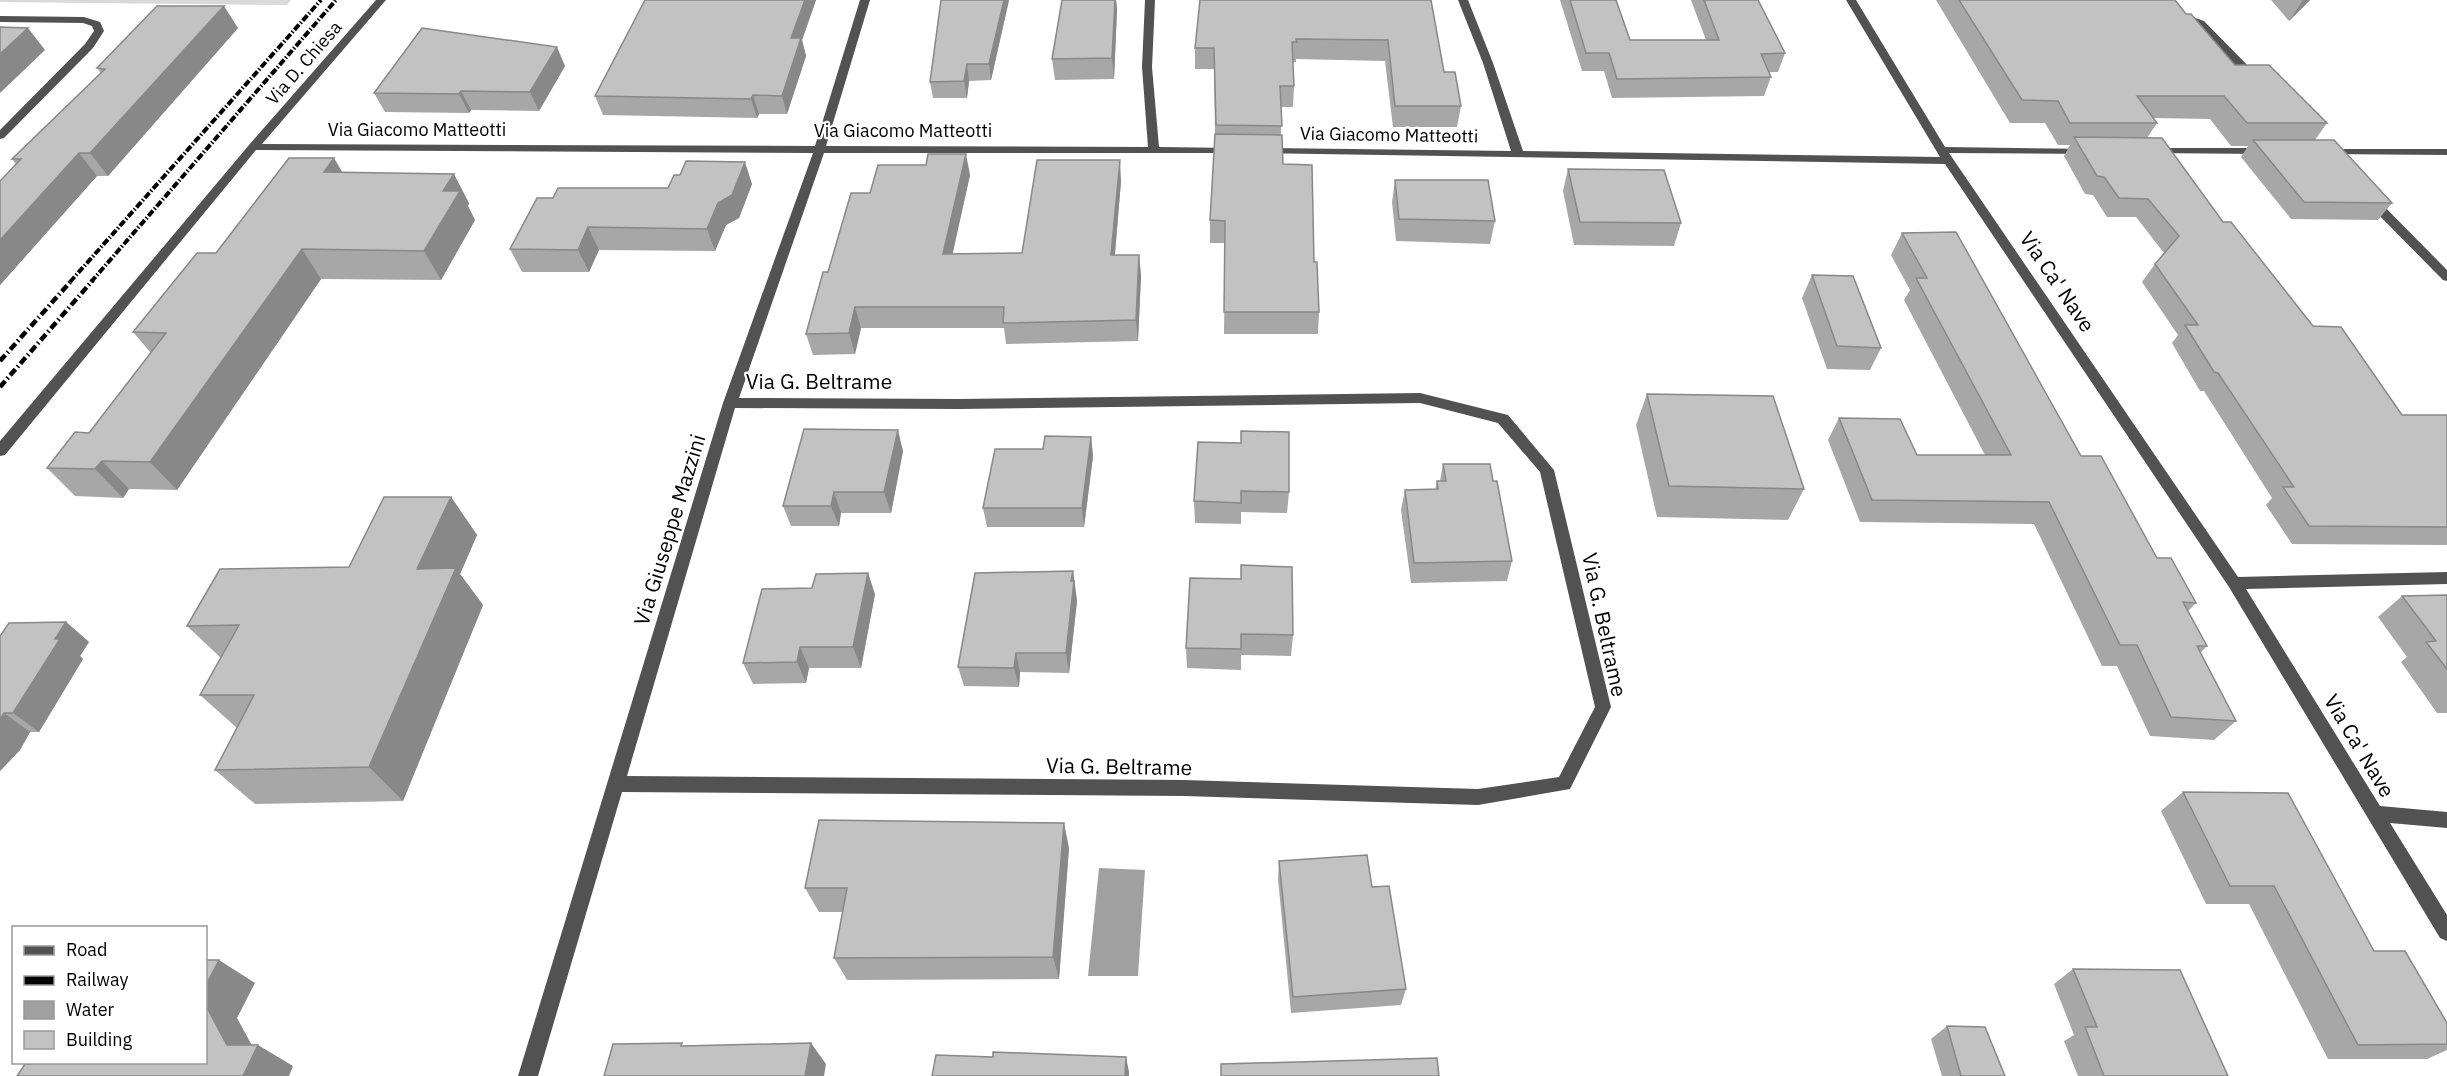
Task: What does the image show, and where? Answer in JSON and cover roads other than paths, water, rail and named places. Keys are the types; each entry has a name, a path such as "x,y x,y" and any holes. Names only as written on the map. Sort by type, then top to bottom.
{"street":[{"name":"Via D. Chiesa","path":"253,147 381,0"},
{"name":"Via Giuseppe Mazzini","path":"528,1076 730,403 820,148 865,0"},
{"path":"1150,0 1147,67 1154,150"},
{"path":"1463,0 1488,63 1518,154"},
{"name":"Via Ca' Nave","path":"1851,0 1945,156 2235,583 2447,932"},
{"path":"2187,18 2200,23 2267,91"},
{"path":"0,19 84,20 96,24 99,31 89,46 0,136"},
{"name":"Via Giacomo Matteotti","path":"253,147 820,148 1945,156 2099,151"},
{"path":"0,452 253,147"},
{"path":"2340,169 2317,149 2447,152"},
{"path":"2134,151 2276,151"},
{"path":"2357,186 2447,277"},
{"name":"Via G. Beltrame","path":"616,784 1184,789 1478,796 1564,784 1603,707 1547,470 1503,419 1420,398 959,404 730,403"},
{"path":"2235,583 2447,578"},
{"path":"2375,814 2447,820"}],"water":[{"path":"1099,868 1145,870 1138,976 1088,976"}],"railway":[{"path":"70,282 321,0"},
{"path":"91,282 336,0"},
{"path":"0,361 72,280"},
{"path":"0,387 93,280"}]}
